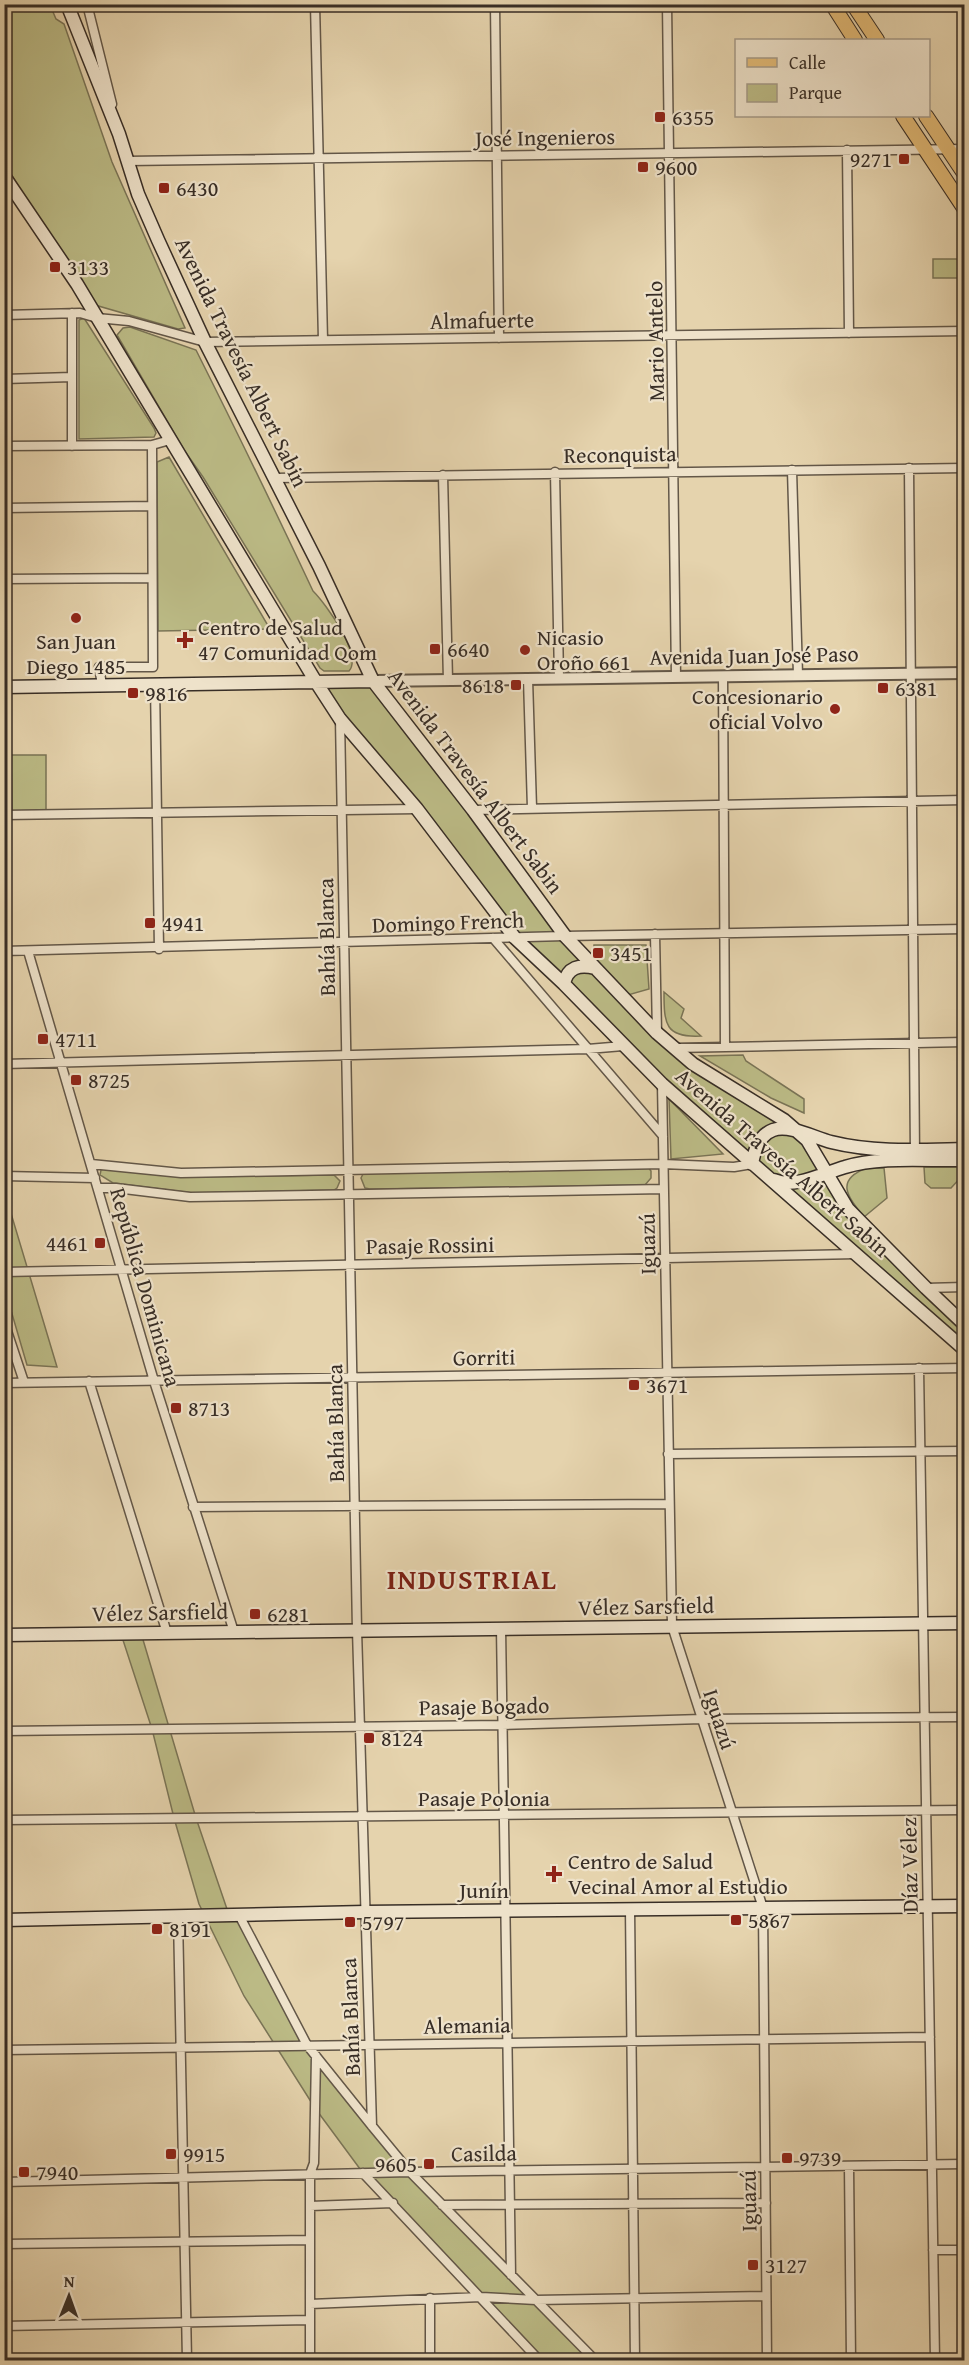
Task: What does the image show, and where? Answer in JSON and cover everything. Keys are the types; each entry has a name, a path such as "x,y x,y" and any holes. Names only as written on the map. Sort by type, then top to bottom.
{"main road":[{"name":"Avenida Travesía Albert Sabin","path":"68,4 119,134 138,194 205,342 275,478 373,681 473,810 565,936 672,1048 701,1069 784,1120 800,1133 813,1149 848,1209 964,1324"},
{"path":"832,4 854,39"},
{"path":"853,4 876,39"},
{"path":"904,117 964,208"},
{"path":"927,117 964,173"},
{"name":"Avenida Travesía Albert Sabin","path":"4,176 56,251 340,719 417,809 515,938 564,984 662,1084 964,1349"},
{"name":"Avenida Juan José Paso","path":"4,687 373,681"},
{"path":"564,984 565,977 573,968 581,966 595,968"},
{"path":"752,1164 759,1143 773,1130 800,1133 855,1147 915,1156 964,1160"},
{"path":"800,1180 812,1167 813,1149"},
{"path":"768,1177 783,1184 846,1166 964,1149"},
{"name":"Vélez Sarsfield","path":"4,1635 964,1623"},
{"name":"Junín","path":"4,1920 365,1912 964,1906"}],"street":[{"path":"87,4 119,134"},
{"path":"315,4 323,340"},
{"path":"495,4 500,338"},
{"name":"Mario Antelo","path":"667,4 676,677"},
{"name":"José Ingenieros","path":"127,162 964,149"},
{"path":"846,150 849,333"},
{"path":"72,313 72,446"},
{"name":"Almafuerte","path":"4,315 87,314 97,318 129,321 205,342 964,331"},
{"path":"4,379 72,377"},
{"path":"4,446 152,445 170,440"},
{"path":"102,685 99,668 153,667 152,445"},
{"path":"909,468 916,1043 915,1156"},
{"name":"Reconquista","path":"275,478 555,472 964,468"},
{"path":"792,470 798,675"},
{"path":"555,472 559,678"},
{"path":"443,475 448,680"},
{"path":"4,508 152,506"},
{"path":"4,579 152,578"},
{"name":"Avenida Juan José Paso","path":"373,681 964,673"},
{"path":"723,676 725,1047"},
{"path":"528,679 532,808"},
{"path":"155,684 159,948"},
{"name":"Bahía Blanca","path":"340,719 357,1630 372,2126"},
{"path":"473,810 964,801"},
{"path":"4,815 417,809"},
{"name":"Domingo French","path":"4,951 565,936 964,929"},
{"path":"655,934 657,1033"},
{"path":"493,938 663,1136"},
{"name":"República Dominicana","path":"28,951 154,1381 234,1632"},
{"path":"672,1048 964,1042"},
{"path":"4,1064 588,1049 623,1046"},
{"name":"Iguazú","path":"662,1084 672,1626 763,1908 767,2361"},
{"path":"91,1164 181,1173 663,1164 734,1167 752,1164"},
{"path":"4,1176 95,1178"},
{"path":"98,1188 190,1197 664,1190"},
{"name":"Pasaje Rossini","path":"4,1272 856,1254"},
{"path":"926,1288 964,1287"},
{"path":"4,1322 24,1382"},
{"name":"Díaz Vélez","path":"919,1368 935,2361"},
{"name":"Gorriti","path":"4,1383 964,1368"},
{"path":"89,1382 167,1633"},
{"path":"668,1454 964,1451"},
{"path":"193,1508 669,1504"},
{"path":"501,1628 510,2275"},
{"name":"Pasaje Bogado","path":"4,1731 502,1725 702,1719 964,1717"},
{"name":"Pasaje Polonia","path":"4,1820 964,1810"},
{"path":"630,1909 635,2361"},
{"path":"239,1915 316,2056 410,2172 595,2361"},
{"path":"178,1917 187,2361"},
{"name":"Alemania","path":"4,2050 930,2037"},
{"path":"310,2361 310,2174 314,2163 316,2056"},
{"name":"Casilda","path":"4,2182 509,2170 964,2163"},
{"path":"849,2166 851,2361"},
{"path":"363,2173 539,2361"},
{"path":"310,2206 393,2203"},
{"path":"442,2205 766,2203"},
{"path":"4,2244 310,2240"},
{"path":"933,2250 964,2250"},
{"path":"310,2304 481,2297 536,2300 766,2296"},
{"path":"430,2298 430,2361"},
{"path":"4,2326 310,2320"}],"green space":[{"path":"4,5 50,5 56,19 64,24 112,162 185,328 178,329 95,305 4,162"},
{"path":"933,259 964,259 964,278 933,278"},
{"path":"84,318 154,428 156,433 154,437 79,439 79,320"},
{"path":"130,327 196,350 313,591 334,618 347,642 352,664 349,671 324,671 320,668 203,477 184,450 117,335 123,328"},
{"path":"169,457 270,629 158,631 157,462"},
{"path":"373,681 565,936 657,1033 800,1133 833,1187 964,1324 964,1349 799,1206 515,938 316,682"},
{"path":"11,755 46,755 46,810 12,811"},
{"path":"594,945 646,945 649,989 628,995 593,958"},
{"path":"664,992 684,1009 681,1018 701,1036 680,1034 669,1027 666,1021"},
{"path":"743,1055 746,1061 804,1099 804,1113 771,1098 700,1056"},
{"path":"669,1099 723,1154 671,1159"},
{"path":"648,1167 651,1171 651,1178 645,1185 370,1189 365,1188 361,1178 368,1172"},
{"path":"924,1167 963,1167 963,1175 951,1188 931,1188 925,1183"},
{"path":"867,1168 884,1168 887,1198 864,1217 849,1196 847,1184 850,1178"},
{"path":"101,1170 184,1177 334,1175 340,1181 334,1190 193,1193 113,1183 100,1175"},
{"path":"4,1190 57,1367 27,1365 5,1290"},
{"path":"141,1633 196,1818 229,1915 239,1915 307,2045 372,2126 595,2360 539,2360 363,2173 315,2108 244,1996 199,1904 174,1818 152,1729 121,1634"}],"place":[{"name":"6355","path":"660,117"},
{"name":"9271","path":"904,159"},
{"name":"9600","path":"643,167"},
{"name":"6430","path":"164,188"},
{"name":"3133","path":"55,267"},
{"name":"San Juan Diego 1485","path":"76,618"},
{"name":"Centro de Salud 47 Comunidad Qom","path":"185,640"},
{"name":"6640","path":"435,649"},
{"name":"Nicasio Oroño 661","path":"525,650"},
{"name":"8618","path":"516,685"},
{"name":"6381","path":"883,688"},
{"name":"9816","path":"133,693"},
{"name":"Concesionario oficial Volvo","path":"835,709"},
{"name":"4941","path":"150,923"},
{"name":"3451","path":"598,953"},
{"name":"4711","path":"43,1039"},
{"name":"8725","path":"76,1080"},
{"name":"4461","path":"100,1243"},
{"name":"3671","path":"634,1385"},
{"name":"8713","path":"176,1408"},
{"name":"6281","path":"255,1614"},
{"name":"8124","path":"369,1738"},
{"name":"Centro de Salud Vecinal Amor al Estudio","path":"554,1874"},
{"name":"5867","path":"736,1920"},
{"name":"5797","path":"350,1922"},
{"name":"8191","path":"157,1929"},
{"name":"9915","path":"171,2154"},
{"name":"9739","path":"787,2158"},
{"name":"9605","path":"429,2164"},
{"name":"7940","path":"24,2172"},
{"name":"3127","path":"753,2265"}],"district":[{"name":"INDUSTRIAL","path":"472,1578"}]}
